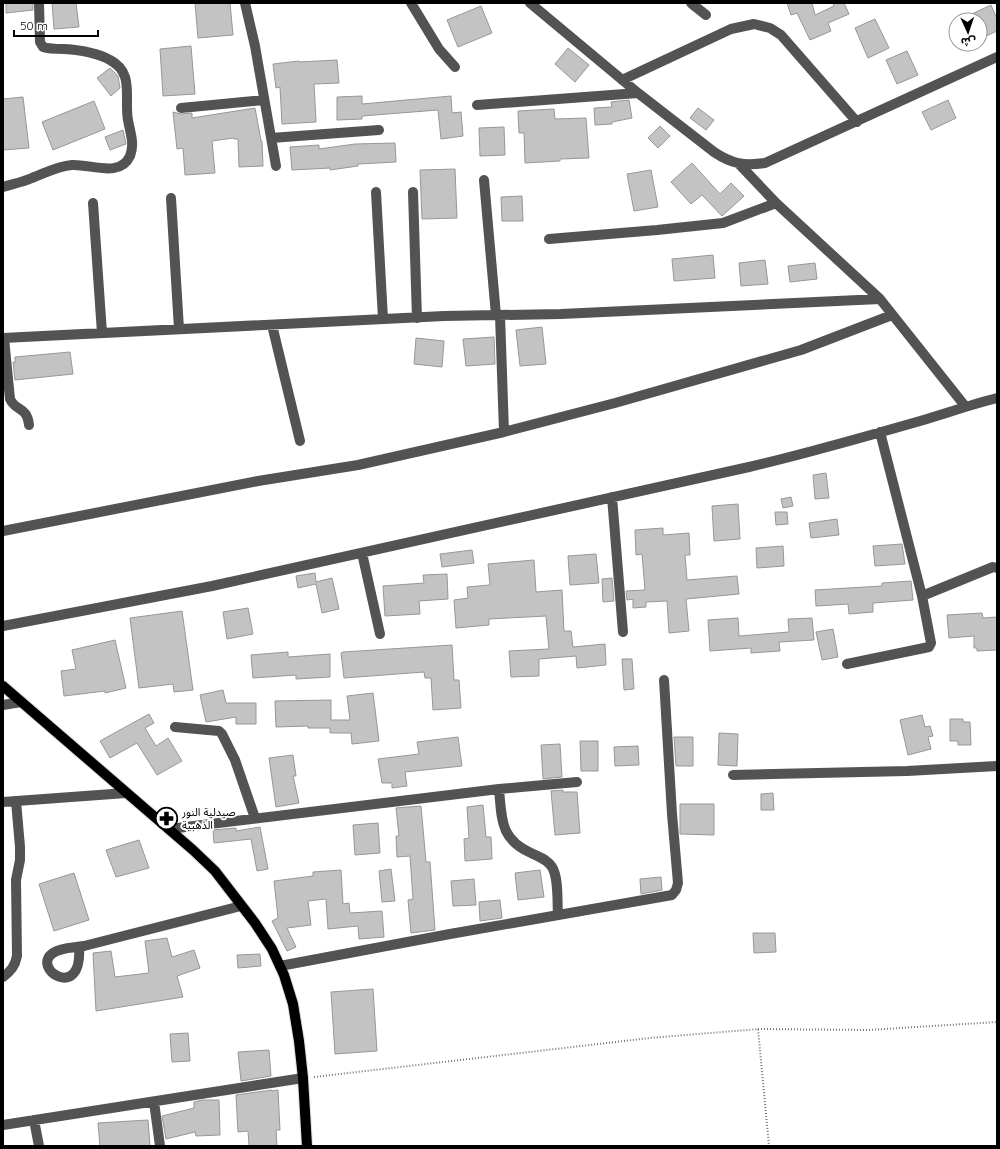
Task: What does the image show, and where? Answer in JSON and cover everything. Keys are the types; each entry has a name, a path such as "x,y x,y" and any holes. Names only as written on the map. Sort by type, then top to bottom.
{"main road":[{"path":"3,686 193,850 215,871 255,923 280,966 293,1004 303,1078 307,1146"}],"street":[{"path":"3,187 30,179 60,167 73,165 110,169 118,168 126,163 132,146 127,118 127,84 124,74 119,66 94,53 80,50 43,47 40,42 39,3"},
{"path":"245,3 255,46 276,166"},
{"path":"411,3 439,49 455,68"},
{"path":"530,3 638,93 714,152 726,160 740,164 752,165 765,163 997,58"},
{"path":"691,3 706,15"},
{"path":"622,80 731,29 754,24 770,28 781,35 857,122"},
{"path":"477,105 638,93"},
{"path":"181,108 264,100"},
{"path":"271,138 379,130"},
{"path":"740,164 776,203 880,300 965,406"},
{"path":"484,180 498,315 504,432"},
{"path":"376,192 383,319"},
{"path":"413,192 417,318"},
{"path":"170,198 179,330"},
{"path":"93,203 102,333"},
{"path":"549,239 723,223 776,203"},
{"path":"29,425 27,413 12,404 10,399 3,338 383,319 560,314 880,300"},
{"path":"3,531 258,481 358,465 504,432 615,403 801,350 892,314"},
{"path":"272,325 300,440"},
{"path":"3,626 212,586 779,460 809,453 927,419 965,406 997,398"},
{"path":"847,664 929,647 932,643 922,596 880,432"},
{"path":"612,497 623,632"},
{"path":"362,553 380,634"},
{"path":"922,596 993,567 997,568"},
{"path":"280,966 672,895 676,890 678,883 672,814 664,680"},
{"path":"3,706 21,702"},
{"path":"175,727 219,731 222,734 235,760 255,818"},
{"path":"733,775 907,771 997,766"},
{"path":"169,829 499,789 577,782"},
{"path":"499,789 504,827 510,839 521,848 546,860 552,867 556,886 558,915"},
{"path":"3,802 126,793"},
{"path":"3,977 11,971 16,964 17,956 16,880 20,860 20,847 16,801"},
{"path":"79,947 241,906"},
{"path":"3,1125 303,1078"},
{"path":"154,1102 160,1146"},
{"path":"34,1120 39,1146"}],"path":[{"path":"303,1078 650,1038 758,1029 868,1030 997,1022"},
{"path":"758,1029 769,1146"}],"building":[{"path":"6,3 33,3 33,10 6,13"},
{"path":"52,3 76,3 79,27 54,29"},
{"path":"195,3 230,3 233,35 198,38"},
{"path":"787,3 812,3 815,15 834,6 833,3 844,3 849,14 828,23 831,31 810,40 797,13 791,15"},
{"path":"991,5 997,19 997,31 988,35 988,12 976,12"},
{"path":"481,6 492,33 458,47 447,20"},
{"path":"875,19 889,48 868,58 855,28"},
{"path":"191,46 195,94 163,96 160,49"},
{"path":"568,48 589,65 575,82 555,64"},
{"path":"907,51 918,75 897,84 886,60"},
{"path":"337,60 339,83 314,84 316,122 282,124 280,87 276,88 273,64 299,61"},
{"path":"110,68 118,76 120,88 111,96 97,78"},
{"path":"362,96 362,104 451,96 452,113 461,112 463,136 441,139 438,110 362,116 362,119 337,120 337,97"},
{"path":"23,97 29,148 3,150 3,99"},
{"path":"629,100 632,118 612,122 612,124 595,125 594,108 612,107 611,102"},
{"path":"948,100 956,118 931,130 922,112"},
{"path":"94,101 105,129 53,150 42,122"},
{"path":"255,108 262,141 263,166 239,167 238,139 233,138 212,141 215,173 185,175 183,148 177,149 173,112 181,114 192,113 192,118"},
{"path":"698,108 714,120 706,130 690,118"},
{"path":"554,109 555,119 586,118 589,158 560,159 560,161 525,163 524,133 519,133 518,111"},
{"path":"660,126 670,136 658,148 648,138"},
{"path":"504,127 505,155 480,156 479,128"},
{"path":"123,130 126,144 110,150 105,137"},
{"path":"395,143 396,162 358,164 358,166 330,170 330,168 292,170 290,147 319,145 319,149 355,144"},
{"path":"692,163 720,194 731,183 744,196 722,216 702,195 691,204 671,182"},
{"path":"455,169 457,218 422,219 420,170"},
{"path":"651,170 658,207 634,211 627,174"},
{"path":"522,196 523,221 502,221 501,197"},
{"path":"713,255 715,278 674,281 672,259"},
{"path":"765,260 768,284 741,286 739,263"},
{"path":"815,263 817,279 790,282 788,266"},
{"path":"542,327 546,364 520,366 516,330"},
{"path":"494,337 495,364 466,366 463,339"},
{"path":"416,338 444,341 442,367 414,364"},
{"path":"70,352 73,374 15,380 13,362 15,363 15,357"},
{"path":"826,473 829,498 815,499 813,475"},
{"path":"791,497 793,506 783,508 781,499"},
{"path":"738,504 740,539 714,541 712,506"},
{"path":"775,512 787,512 788,524 776,525"},
{"path":"837,519 839,535 811,538 809,523"},
{"path":"663,528 663,535 689,533 690,555 685,555 687,580 737,576 739,594 686,599 689,631 669,633 667,601 646,602 646,607 633,608 633,599 627,600 626,591 645,590 642,554 636,555 635,530"},
{"path":"902,544 905,564 875,566 873,546"},
{"path":"783,546 784,566 757,568 756,548"},
{"path":"472,550 474,563 442,567 440,554"},
{"path":"596,554 599,583 570,585 568,556"},
{"path":"534,560 536,592 562,590 564,631 571,631 573,647 605,644 606,665 577,668 576,656 539,659 539,676 511,677 509,651 549,649 546,616 489,619 489,625 456,628 454,600 468,598 467,587 490,585 488,564"},
{"path":"315,573 316,582 332,578 339,609 322,613 316,584 298,588 296,576"},
{"path":"447,574 448,599 419,601 420,614 385,616 383,586 424,583 423,575"},
{"path":"612,578 614,601 603,602 602,579"},
{"path":"911,581 913,600 873,603 873,612 849,614 848,604 816,606 815,590 882,586 882,583"},
{"path":"248,608 253,634 227,639 223,612"},
{"path":"182,611 193,690 174,692 173,684 139,688 130,618"},
{"path":"982,613 983,618 997,617 997,650 977,651 977,648 974,648 974,636 949,638 947,615"},
{"path":"738,618 739,636 789,632 788,619 812,618 814,640 779,642 780,651 751,653 751,648 710,651 708,620"},
{"path":"833,629 838,657 822,660 816,632"},
{"path":"115,640 126,688 105,693 105,691 64,696 61,671 76,669 72,650"},
{"path":"452,645 454,680 459,680 461,708 433,710 431,678 425,678 424,672 344,678 341,653 343,652"},
{"path":"288,652 288,657 330,654 330,677 296,679 296,675 253,678 251,655"},
{"path":"622,659 632,659 634,689 624,690"},
{"path":"223,690 226,703 256,703 256,724 236,724 236,717 206,722 200,695"},
{"path":"373,693 379,741 352,744 351,733 330,733 330,728 308,728 308,726 276,727 275,701 331,700 331,720 350,720 347,696"},
{"path":"149,714 154,723 145,728 156,746 168,738 182,761 157,775 137,743 110,758 100,741"},
{"path":"922,715 925,727 930,726 933,736 928,737 931,749 908,755 900,720"},
{"path":"950,719 963,719 963,722 970,722 971,745 958,745 958,741 950,741"},
{"path":"719,733 738,734 737,766 718,765"},
{"path":"458,737 462,766 405,772 407,786 392,788 392,783 382,783 378,759 419,754 417,742"},
{"path":"674,737 693,737 693,766 676,766"},
{"path":"580,741 598,741 598,771 581,771"},
{"path":"560,744 562,777 543,779 541,745"},
{"path":"638,746 639,765 615,766 614,747"},
{"path":"293,755 296,776 293,776 299,803 276,807 269,758"},
{"path":"563,790 563,792 577,792 580,833 555,835 551,791"},
{"path":"773,793 774,810 761,810 761,794"},
{"path":"680,804 714,804 714,835 680,834"},
{"path":"483,805 486,837 491,837 492,859 465,861 464,839 469,838 467,807"},
{"path":"421,806 426,862 430,862 435,930 411,933 408,900 413,899 410,856 397,857 396,836 399,836 396,808"},
{"path":"378,823 380,853 355,855 353,825"},
{"path":"260,827 268,869 257,871 251,839 214,843 213,830 236,828 236,831"},
{"path":"139,840 149,868 116,877 106,850"},
{"path":"391,869 395,901 382,902 379,871"},
{"path":"341,870 343,904 349,903 350,913 382,911 384,937 359,939 358,926 328,929 326,899 308,901 311,925 287,928 296,947 287,951 272,921 278,918 274,881 313,876 313,872"},
{"path":"540,870 544,897 518,900 515,873"},
{"path":"74,873 89,920 54,931 39,884"},
{"path":"661,877 662,890 641,894 640,879"},
{"path":"474,879 476,905 453,906 451,881"},
{"path":"500,900 502,918 480,921 479,902"},
{"path":"753,933 775,933 776,952 754,953"},
{"path":"167,938 172,957 194,950 200,968 177,976 183,997 96,1011 93,953 111,951 115,977 149,973 145,941"},
{"path":"260,954 261,966 238,968 237,955"},
{"path":"373,989 377,1051 335,1054 331,992"},
{"path":"188,1033 190,1061 172,1062 170,1034"},
{"path":"269,1050 271,1076 241,1081 238,1052"},
{"path":"278,1090 280,1130 276,1130 277,1146 249,1146 248,1131 238,1132 236,1095"},
{"path":"202,1100 219,1100 220,1135 196,1136 195,1132 166,1139 162,1116 194,1108 194,1102"},
{"path":"148,1120 150,1146 100,1146 98,1123"}],"place":[{"name":"صيدلية النور الذهبية","path":"167,818"}]}
